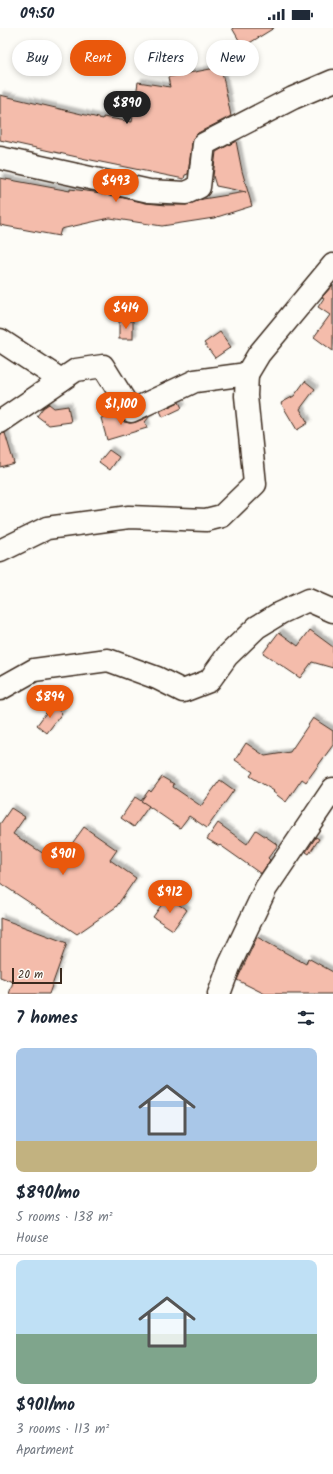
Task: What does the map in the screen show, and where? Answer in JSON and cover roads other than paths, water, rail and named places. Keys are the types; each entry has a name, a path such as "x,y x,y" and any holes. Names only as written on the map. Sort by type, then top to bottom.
{"street":[{"path":"0,158 149,191 186,193 199,187 204,144 293,98 333,81"},
{"path":"0,551 47,528 129,517 206,520 222,516 255,484 246,396 247,374 259,354 333,266"},
{"path":"0,340 61,380"},
{"path":"0,422 76,370 103,366 131,410 195,381 247,374"},
{"path":"0,689 34,670 108,660 157,678 183,691 209,681 227,656 256,627 280,613 308,600 333,611"},
{"path":"219,994 230,964 266,888 333,789"}]}
